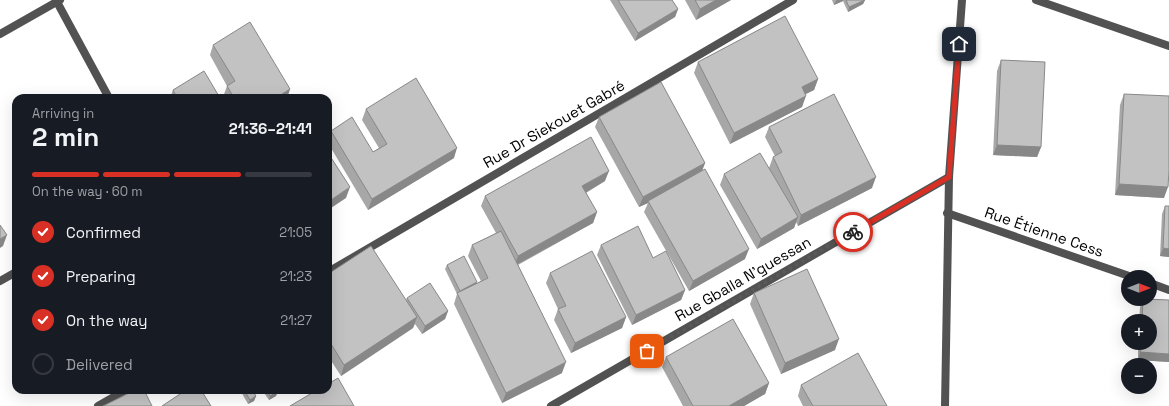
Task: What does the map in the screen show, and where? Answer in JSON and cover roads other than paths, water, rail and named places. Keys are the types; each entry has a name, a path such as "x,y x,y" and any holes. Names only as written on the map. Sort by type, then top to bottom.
{"street":[{"name":"Rue Dr Siekouet Gabré","path":"332,270 793,0"},
{"path":"945,406 947,213 962,0"},
{"path":"1036,0 1169,46"},
{"path":"0,34 59,1 107,94"},
{"name":"Rue Gballa N'guessan","path":"551,406 949,177"},
{"name":"Rue Étienne Cess","path":"947,213 1121,273"},
{"path":"0,281 12,274"},
{"path":"1157,286 1169,290"},
{"path":"98,406 119,394"}]}
